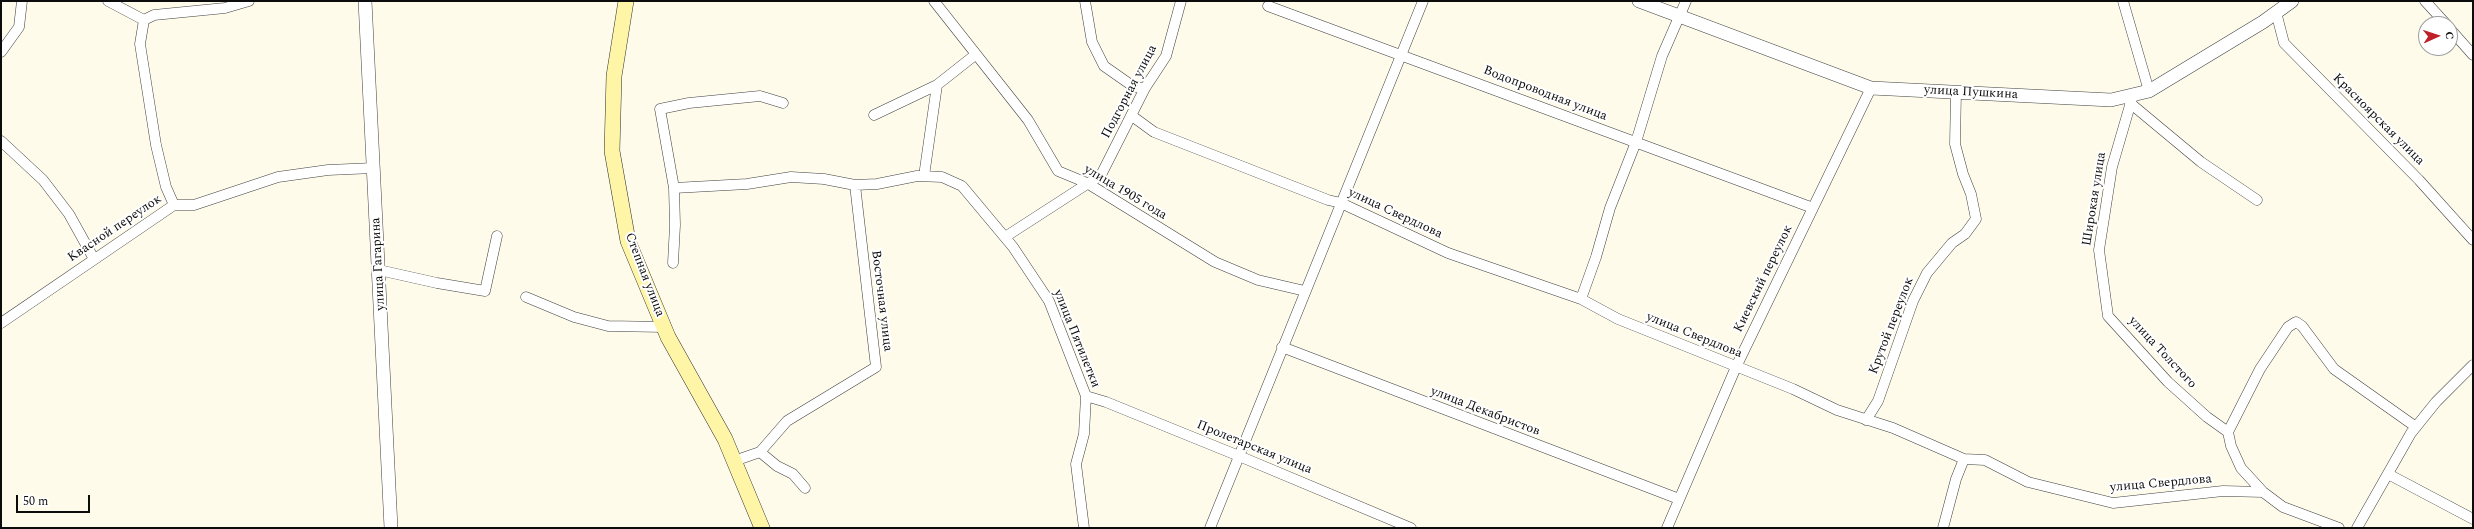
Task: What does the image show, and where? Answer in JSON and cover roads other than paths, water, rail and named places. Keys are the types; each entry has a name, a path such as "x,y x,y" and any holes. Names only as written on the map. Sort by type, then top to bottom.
{"main road":[{"name":"Степная улица","path":"626,1 614,76 612,151 628,242 664,327 725,440 762,528"}],"street":[{"path":"1,52 19,28 22,1"},
{"path":"108,1 144,20"},
{"path":"144,20 154,15 225,8 249,1"},
{"name":"улица Гагарина","path":"366,1 391,528"},
{"name":"улица 1905 года","path":"934,1 975,55 1028,120 1058,171 1087,182 1215,262 1258,280 1305,291"},
{"path":"1085,1 1092,42 1104,66 1134,88 1145,88"},
{"name":"Подгорная улица","path":"1005,237 1087,182 1101,175 1145,88 1166,56 1181,1"},
{"path":"1210,528 1423,1"},
{"name":"улица Пушкина","path":"1639,1 1871,88 2111,100 2132,99 2149,91 2292,1"},
{"path":"1581,299 1596,257 1610,208 1636,142 1662,56 1686,1"},
{"path":"2123,1 2149,91"},
{"path":"2425,1 2439,16"},
{"name":"Водопроводная улица","path":"1268,6 1401,54 1813,208"},
{"name":"Красноярская улица","path":"2276,12 2284,43 2419,180 2473,240"},
{"path":"144,20 140,44 156,145 166,187 174,205"},
{"path":"2458,38 2473,55"},
{"path":"874,115 937,85 975,55"},
{"path":"921,176 937,85"},
{"name":"Киевский переулок","path":"1667,528 1736,367 1871,88"},
{"name":"Крутой переулок","path":"1866,420 1878,401 1913,301 1927,273 1952,243 1965,234 1976,219 1971,194 1963,174 1955,144 1956,92"},
{"path":"672,263 675,225 674,188 660,110 689,103 760,96 783,103"},
{"path":"2132,99 2201,162 2257,200"},
{"name":"Широкая улица","path":"2104,301 2099,250 2112,167 2132,99"},
{"name":"улица Свердлова","path":"1132,116 1154,132 1328,200 1341,203 1448,253 1581,299 1618,319 1793,389 1837,410 1893,428 1964,459 1985,460 2028,482 2113,503 2223,491 2263,492"},
{"path":"1,141 43,180 69,214 94,259"},
{"name":"Квасной переулок","path":"1,323 174,205 194,204 278,177 328,170 374,168"},
{"name":"улица Пятилетки","path":"674,188 747,184 790,177 824,179 855,185 877,184 921,176 942,177 962,186 1005,237 1049,301 1086,396 1084,434 1076,464 1084,528"},
{"name":"Восточная улица","path":"734,461 760,452 787,421 876,367 855,185"},
{"path":"379,270 437,283 485,291 497,236"},
{"path":"526,297 574,317 608,326 664,327"},
{"name":"улица Толстого","path":"2104,301 2108,316 2168,382 2207,417 2228,432"},
{"path":"2339,528 2283,507 2263,492 2240,468 2230,446 2228,432 2260,369 2288,327 2296,322 2302,326 2334,369 2416,427"},
{"name":"улица Декабристов","path":"1282,347 1679,499"},
{"path":"2357,528 2416,427 2436,402 2473,365"},
{"name":"Пролетарская улица","path":"1086,396 1106,402 1239,456 1411,528"},
{"path":"760,452 777,466 794,474 806,488"},
{"path":"1943,528 1956,479 1964,459"},
{"path":"2388,474 2473,519"}]}
